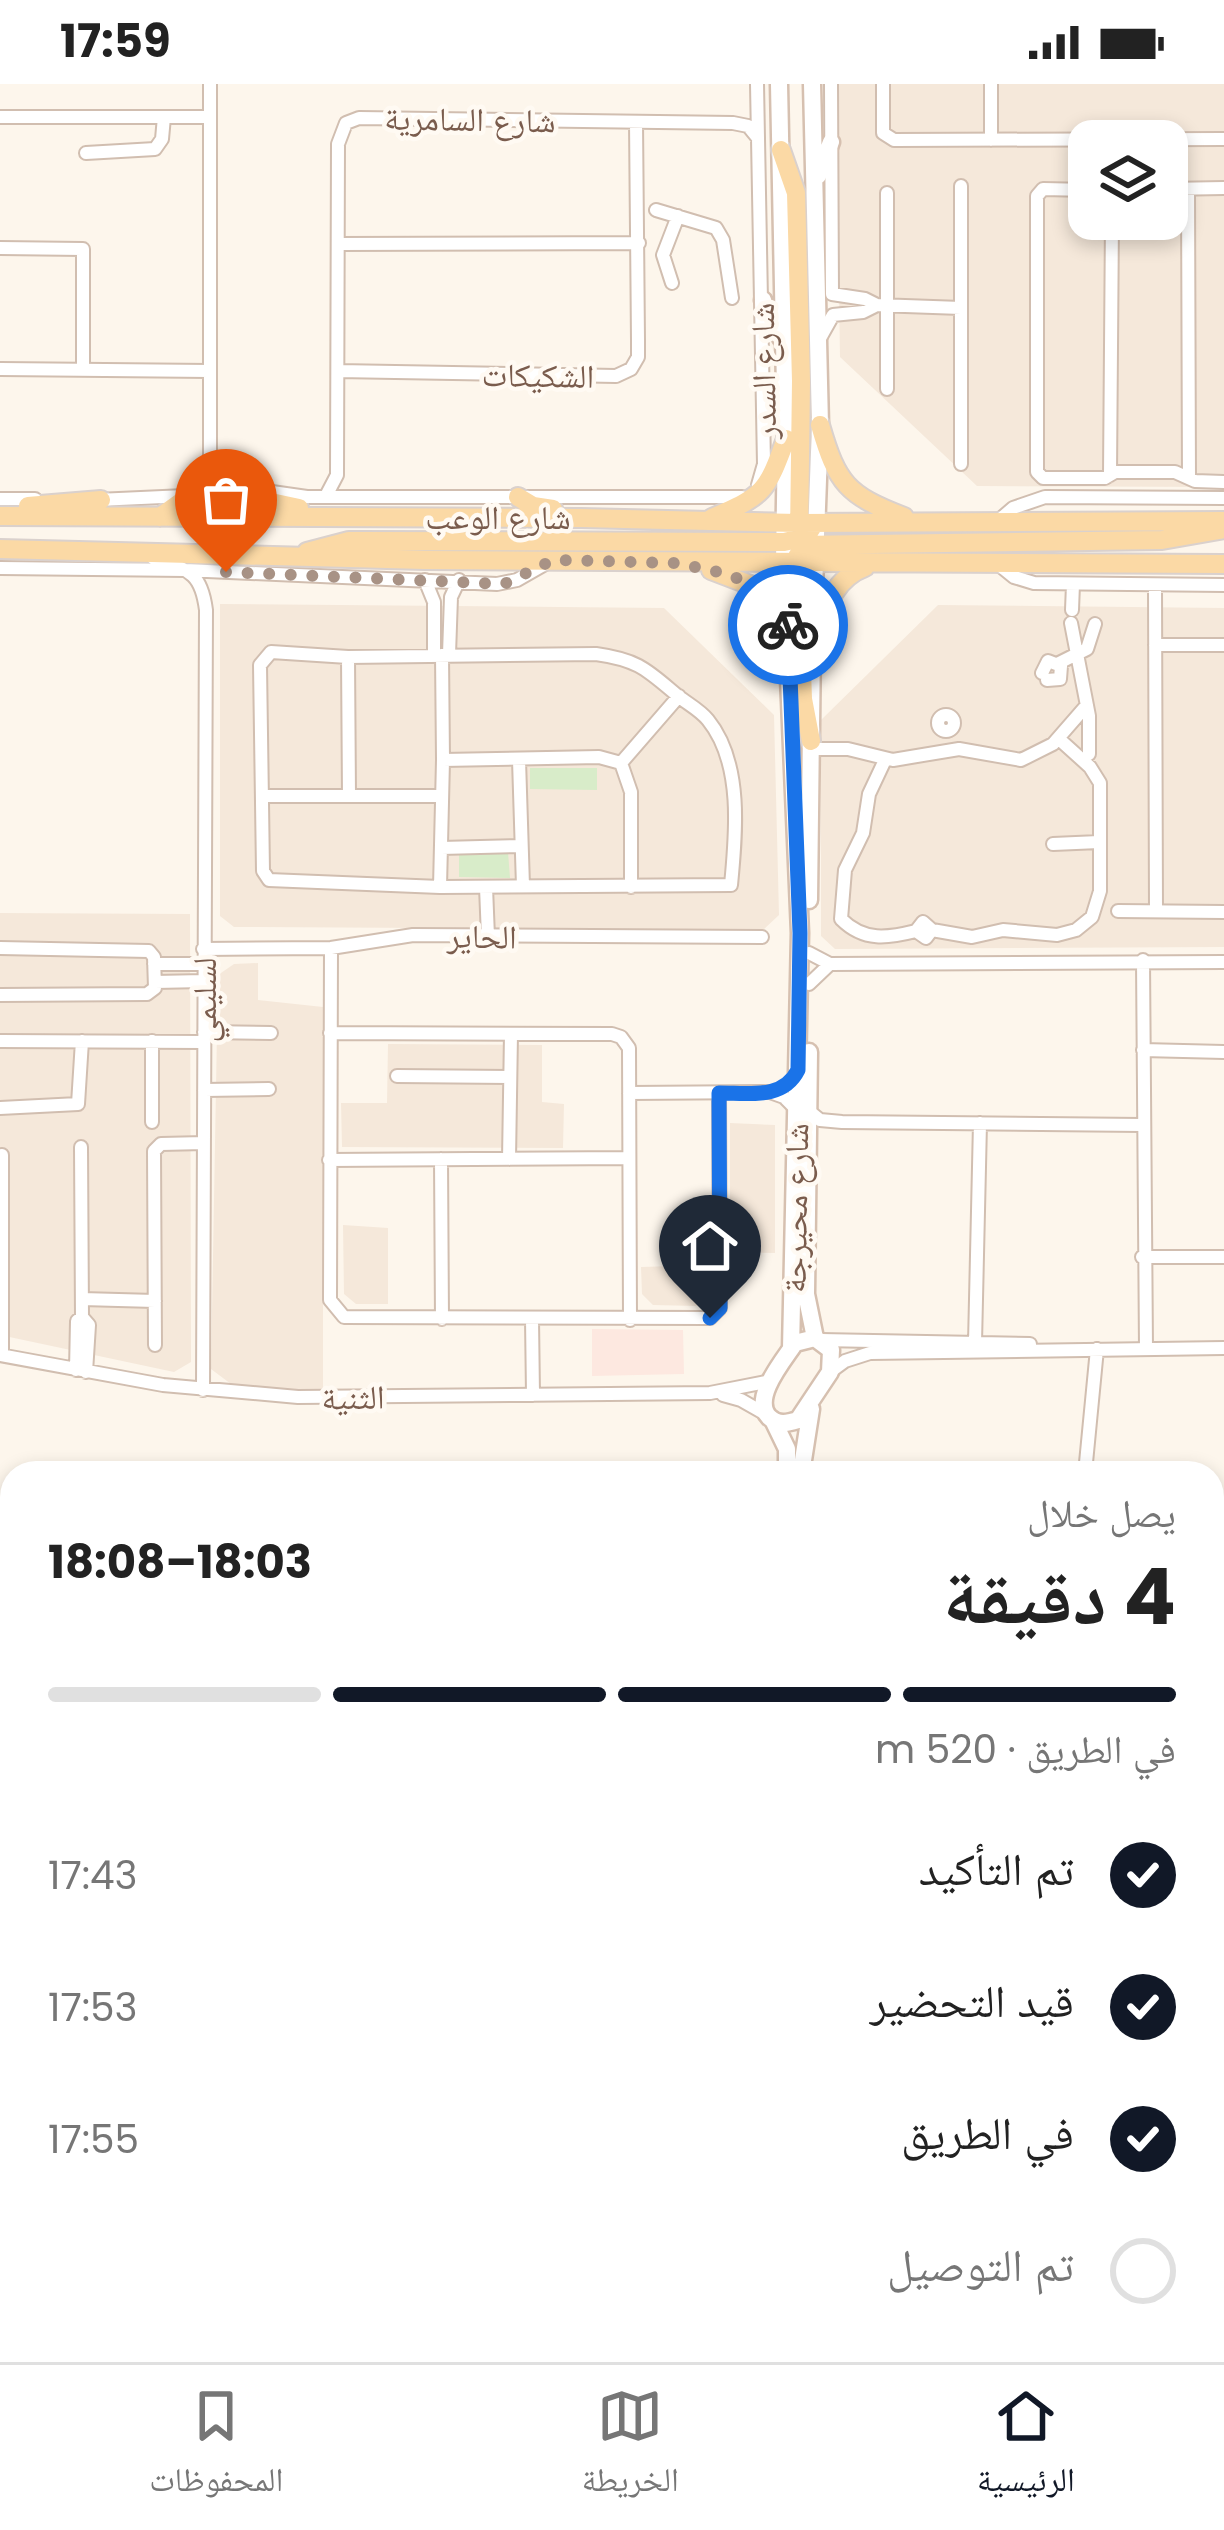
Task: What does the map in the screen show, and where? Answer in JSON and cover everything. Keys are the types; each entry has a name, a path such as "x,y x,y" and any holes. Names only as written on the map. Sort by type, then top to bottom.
{"main road":[{"path":"781,150 796,193 803,699 811,745"},
{"path":"820,425 834,468 848,490 914,521"},
{"path":"706,521 765,489 786,439"},
{"path":"238,495 339,516"},
{"path":"160,517 189,496"},
{"path":"518,497 532,506 581,518"},
{"path":"0,508 100,500"},
{"name":"شارع الوعب","path":"0,508 160,517 706,521 886,563 1224,563"},
{"name":"شارع الوعب","path":"0,549 677,563 914,521 1224,525"},
{"path":"297,556 350,541 1162,540 1224,525"},
{"path":"677,563 746,580 775,597 788,617"},
{"path":"812,643 843,579 861,568 886,563"}],"street":[{"path":"189,496 203,487 210,472 210,84"},
{"name":"شارع السدر","path":"518,497 732,500 758,484 764,464 758,84"},
{"name":"شارع السدر","path":"779,84 786,439 799,543"},
{"name":"شارع السدر","path":"799,543 820,425 812,84"},
{"path":"831,84 830,288 837,298 882,305 961,308"},
{"path":"883,84 883,133 887,137 1224,139"},
{"path":"991,84 991,140"},
{"path":"734,123 757,107"},
{"path":"0,117 210,117"},
{"path":"86,153 155,149 162,139 164,117"},
{"name":"شارع السامرية","path":"326,496 338,475 338,144 342,129 352,119 734,123"},
{"name":"الشكيكات","path":"338,371 626,373 638,357 639,243 648,210 636,122"},
{"path":"734,123 754,130 758,140"},
{"path":"815,182 831,142"},
{"path":"961,464 962,186"},
{"path":"1190,478 1188,189 1224,188"},
{"path":"1068,190 1043,189 1037,196 1037,472 1043,478 1105,478 1174,472 1224,482"},
{"path":"886,389 882,305 887,193"},
{"path":"648,210 711,224 720,234 732,298"},
{"path":"672,283 663,255 678,216"},
{"path":"1110,475 1112,240"},
{"path":"338,244 639,243"},
{"path":"0,248 83,249 83,370"},
{"path":"763,300 766,315 784,342"},
{"path":"819,340 833,315 882,305"},
{"path":"0,369 210,371"},
{"path":"210,472 220,488 238,495"},
{"path":"1136,498 1137,472"},
{"path":"338,475 344,490 355,497"},
{"name":"شارع الوعب","path":"100,500 272,492 518,497"},
{"name":"شارع الوعب","path":"996,523 1013,508 1034,499 1224,498"},
{"name":"شارع محيرجة","path":"799,543 788,617 800,933 798,1070 810,1141 806,1294 818,1339 831,1350 830,1372"},
{"name":"شارع محيرجة","path":"791,1349 809,984 812,643 799,543"},
{"path":"136,552 185,570"},
{"name":"شارع الوعب","path":"0,568 511,582 553,560"},
{"name":"شارع الوعب","path":"997,563 1024,581 1224,585"},
{"name":"لسليمي","path":"185,570 201,584 206,610 203,1390"},
{"name":"لسليمي","path":"206,610 226,572"},
{"path":"424,580 434,598 442,654 440,887"},
{"path":"442,654 450,602 459,580"},
{"path":"1073,584 1074,655 1087,705 1089,754"},
{"path":"1155,586 1156,911"},
{"path":"1044,676 1060,679 1059,663 1090,645 1095,623"},
{"path":"1155,645 1224,645"},
{"path":"272,652 348,657 613,656 652,670 706,717 720,741 732,776 732,884 440,887 269,880 263,871 262,660 272,652"},
{"path":"348,657 349,796"},
{"path":"621,763 679,697"},
{"path":"811,745 886,760 941,750 1021,760 1058,739 1087,705"},
{"path":"941,750 944,730"},
{"path":"886,760 869,794 863,833 845,870 844,924 886,939 916,931 923,922 932,930 972,937 1003,929 1057,935 1083,926 1096,911 1100,891 1098,778 1058,739"},
{"path":"443,760 598,757 621,763"},
{"path":"519,760 523,886"},
{"path":"621,763 631,792 631,887"},
{"path":"264,796 441,796"},
{"path":"1053,844 1100,842"},
{"path":"441,848 521,846"},
{"path":"486,887 488,937"},
{"path":"1118,911 1224,912"},
{"name":"الحاير","path":"203,949 331,948 412,934 762,937"},
{"path":"1057,935 1058,961"},
{"path":"0,948 144,950 152,954 154,964 154,991 147,994 0,995"},
{"path":"331,948 330,1300 334,1309 352,1319 704,1320 720,1308 719,1093"},
{"path":"808,953 830,964 1224,962"},
{"path":"1143,960 1146,1348"},
{"path":"154,964 204,964"},
{"path":"809,984 830,964"},
{"path":"154,982 204,981"},
{"path":"0,1041 152,1041 271,1034"},
{"path":"331,1034 617,1035 629,1048 630,1320"},
{"path":"509,1159 511,1034"},
{"path":"0,1108 78,1105 82,1041"},
{"path":"152,1041 152,1122"},
{"path":"1143,1050 1224,1052"},
{"path":"770,1093 788,1085 798,1070"},
{"path":"397,1076 511,1077"},
{"path":"204,1090 269,1089"},
{"path":"629,1093 770,1093 820,1120 842,1122 1142,1125"},
{"path":"810,1141 842,1122"},
{"path":"975,1343 980,1124"},
{"path":"155,1345 154,1151 161,1144 203,1143"},
{"path":"81,1147 82,1317 89,1324 81,1371"},
{"path":"1,1355 2,1155"},
{"path":"329,1160 629,1158"},
{"path":"441,1160 442,1319"},
{"path":"1142,1257 1224,1257"},
{"path":"82,1299 155,1301"},
{"path":"532,1319 533,1395"},
{"path":"787,1461 787,1449 763,1399 801,1340 1224,1348"},
{"path":"771,1418 782,1423 798,1420 830,1372 870,1352 1097,1349"},
{"path":"1085,1461 1097,1349"},
{"name":"الثنية","path":"1,1355 203,1390 298,1397 710,1393 771,1382"},
{"name":"الثنية","path":"710,1393 741,1400 771,1418"},
{"path":"803,1461 813,1400"}],"shaded area":[{"path":"836,84 1224,84 1224,487 977,486 840,357"},
{"path":"220,604 664,608 774,715 779,915 763,930 234,927 220,916"},
{"path":"938,605 1224,608 1224,947 835,949 821,936 821,720"},
{"path":"0,913 190,914 191,1362 174,1372 0,1335"},
{"path":"258,963 258,1000 323,1007 323,1391 235,1387 211,1369 218,975 234,964"},
{"path":"388,1044 542,1045 542,1102 564,1104 563,1148 342,1147 341,1103 387,1103"},
{"path":"730,1123 775,1125 775,1253 730,1252"},
{"path":"343,1225 388,1228 388,1304 356,1304 344,1294"},
{"path":"707,1265 707,1295 696,1306 653,1305 642,1294 641,1267"},
{"path":"592,1329 683,1330 684,1374 592,1376"}],"green space":[{"path":"530,768 597,768 597,790 530,789"},
{"path":"459,851 508,852 510,878 459,877"}],"way so far":[{"path":"226,572 504,584 553,560 677,563 727,574 764,590 782,605 788,625"}],"route":[{"path":"710,1318 720,1308 719,1093 770,1093 788,1085 798,1070 800,933 788,625"}]}
